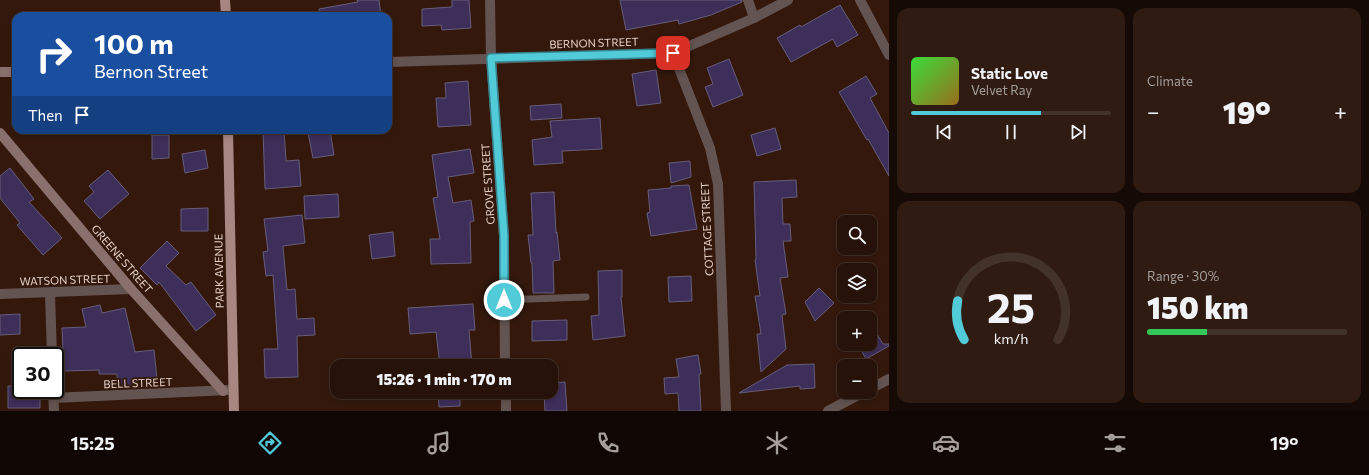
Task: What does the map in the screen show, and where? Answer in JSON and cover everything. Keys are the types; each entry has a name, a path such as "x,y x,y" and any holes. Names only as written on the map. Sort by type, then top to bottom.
{"main road":[{"path":"225,0 226,12"},
{"path":"0,72 12,72"},
{"name":"GREENE STREET","path":"0,133 131,289 228,391"},
{"name":"PARK AVENUE","path":"228,134 228,391 234,411"}],"street":[{"name":"GROVE STREET","path":"490,0 491,58 504,236 505,359"},
{"path":"748,0 754,18"},
{"name":"BERNON STREET","path":"392,62 673,53 754,18 788,0"},
{"path":"860,0 889,55"},
{"name":"COTTAGE STREET","path":"673,53 710,148 718,184 726,411"},
{"name":"WATSON STREET","path":"0,294 131,289"},
{"path":"50,293 52,347"},
{"path":"877,385 889,379"},
{"name":"BELL STREET","path":"64,394 228,391"},
{"path":"53,399 54,411"},
{"path":"506,399 506,411"},
{"path":"828,411 851,399"},
{"path":"726,411 733,411"}],"lane":[{"path":"504,300 586,297"}],"building":[{"path":"357,0 379,0 380,12 319,12 319,9 358,2"},
{"path":"452,0 469,0 471,28 442,30 441,25 422,26 422,9 452,7"},
{"path":"620,0 742,0 742,2 711,15 679,24 678,20 626,30"},
{"path":"840,5 858,35 837,47 833,39 791,62 777,38 800,25 801,27"},
{"path":"729,59 743,95 713,107 705,87 713,84 707,68"},
{"path":"656,70 661,103 637,106 632,74"},
{"path":"866,76 877,94 870,98 889,133 889,176 839,92"},
{"path":"468,81 471,125 438,127 436,98 446,98 445,83"},
{"path":"561,104 562,118 531,120 530,106"},
{"path":"600,118 602,149 562,151 563,163 534,165 532,140 552,137 550,121"},
{"path":"775,128 781,149 757,156 751,135"},
{"path":"263,134 284,134 286,161 299,160 301,186 265,189"},
{"path":"308,134 331,134 334,155 313,158"},
{"path":"152,135 169,135 169,158 152,159"},
{"path":"470,149 474,173 448,177 453,203 471,200 474,221 470,222 471,263 431,264 430,239 440,239 433,198 438,197 432,155"},
{"path":"205,150 208,168 185,173 182,154"},
{"path":"690,161 691,177 671,183 669,163"},
{"path":"10,168 34,199 29,202 62,238 43,255 17,225 20,223 0,198 0,176"},
{"path":"108,170 129,194 100,219 84,201 94,192 89,186"},
{"path":"796,180 797,197 782,198 783,224 790,224 791,241 783,241 788,277 780,278 786,314 782,315 786,349 761,372 757,334 761,334 755,296 760,296 755,260 754,182"},
{"path":"689,185 697,229 651,236 647,213 650,212 648,190"},
{"path":"554,192 556,233 557,232 560,260 553,261 554,293 533,293 532,263 528,235 533,235 531,193"},
{"path":"338,194 339,217 305,219 304,196"},
{"path":"208,208 208,231 181,231 181,209"},
{"path":"302,215 305,243 283,246 287,290 295,289 297,319 314,318 315,335 297,336 298,377 265,378 264,349 278,349 273,275 266,276 263,252 268,251 264,219"},
{"path":"393,232 395,256 372,259 369,235"},
{"path":"167,241 179,253 166,266 186,285 191,282 216,315 196,331 159,282 157,285 140,268"},
{"path":"622,270 621,297 625,336 593,340 591,316 599,315 598,271"},
{"path":"691,276 692,301 669,302 668,277"},
{"path":"819,288 834,303 815,321 805,302"},
{"path":"473,304 475,330 469,330 471,359 439,359 436,332 410,334 408,308"},
{"path":"100,305 102,313 125,308 135,352 154,350 157,379 134,382 134,385 118,387 117,374 99,374 99,370 64,371 62,328 86,327 82,309"},
{"path":"20,314 20,334 0,335 0,315"},
{"path":"567,320 567,340 532,341 532,321"},
{"path":"877,334 883,344 889,344 889,346 866,359 862,351 877,351"},
{"path":"698,355 701,374 699,374 701,411 679,411 678,393 665,394 664,378 679,377 676,359"},
{"path":"814,364 815,388 800,389 800,386 739,393 787,365"},
{"path":"558,382 565,382 567,411 545,411 544,399 558,399"},
{"path":"8,386 12,386 12,399 40,399 40,408 8,408"},
{"path":"438,399 460,399 460,406 439,407"}],"route":[{"path":"504,300 504,236 491,58 673,53"}]}
